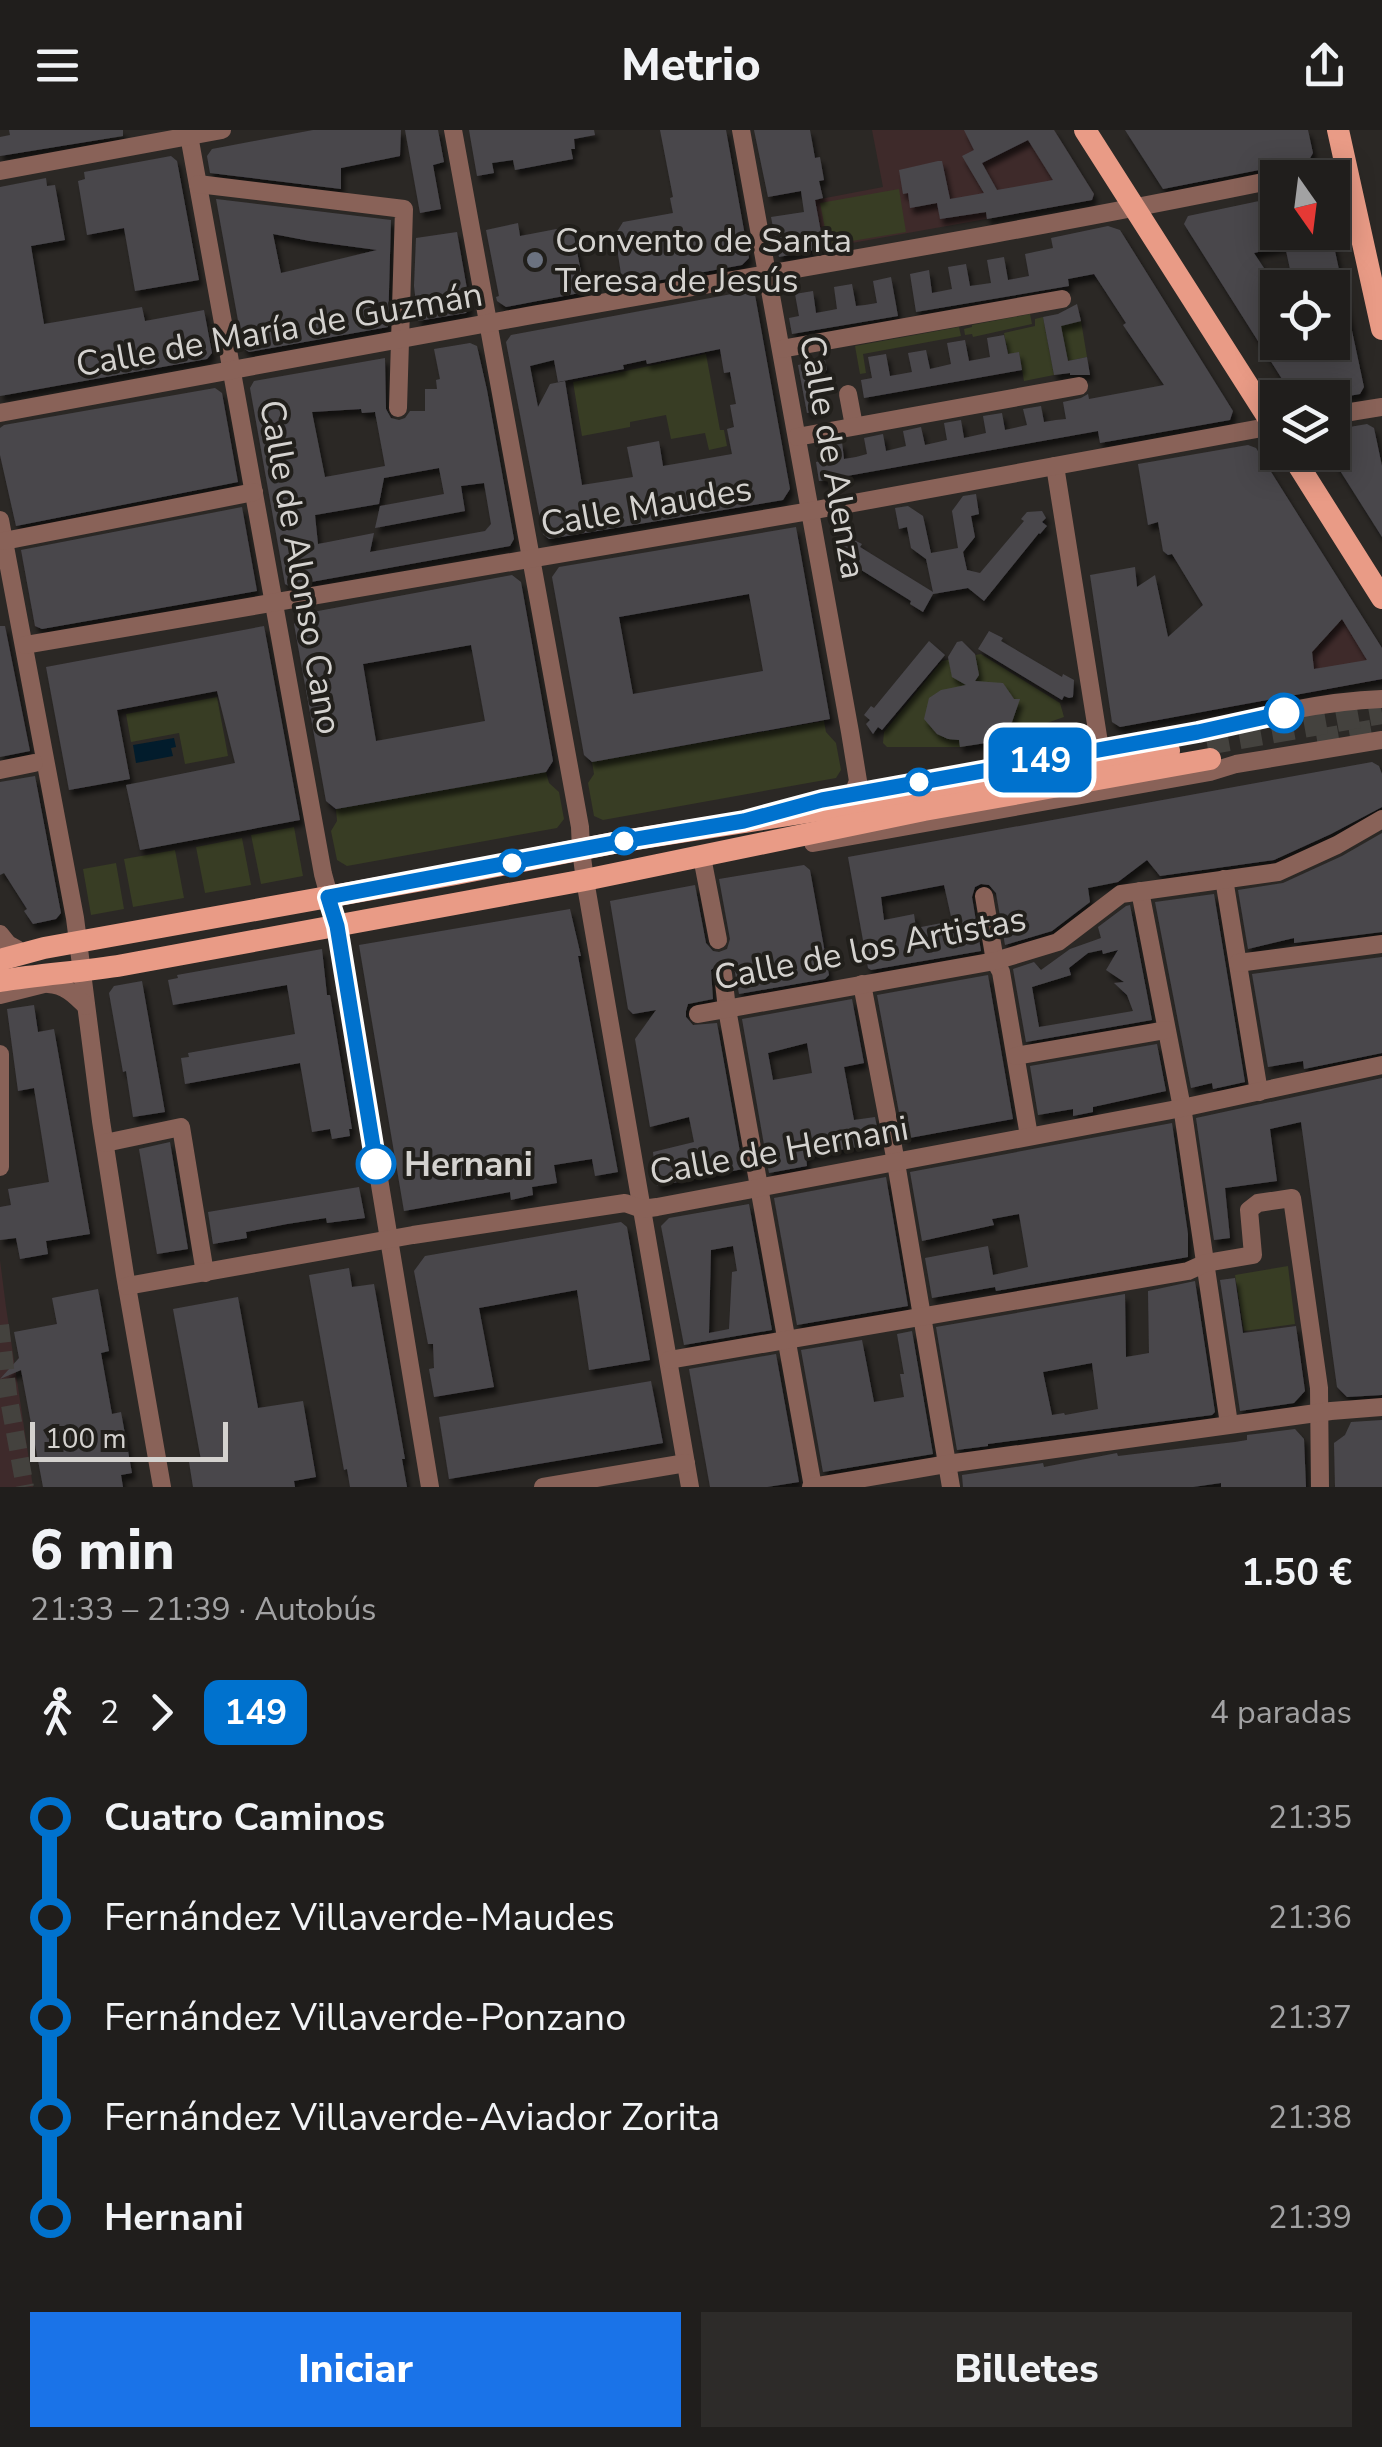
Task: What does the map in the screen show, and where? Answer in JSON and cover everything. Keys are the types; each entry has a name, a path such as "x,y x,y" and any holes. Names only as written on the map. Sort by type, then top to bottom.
{"main road":[{"path":"1085,130 1260,403"},
{"path":"1338,130 1345,160"},
{"path":"1350,183 1382,329"},
{"path":"1301,470 1382,598"},
{"path":"0,981 45,973 82,972 585,880 1209,752 744,821 6,953"}],"street":[{"path":"0,172 189,133 222,130"},
{"path":"452,130 580,828 585,880 690,1487"},
{"name":"Calle de Alenza","path":"741,130 858,777 854,794"},
{"name":"Calle de Alonso Cano","path":"189,133 328,897 337,926 430,1487"},
{"name":"Calle de María de Guzmán","path":"0,413 768,276 1260,182"},
{"path":"198,184 404,209 398,408"},
{"path":"781,349 1062,299"},
{"path":"797,436 1079,386"},
{"path":"847,388 854,426"},
{"path":"1350,412 1382,407"},
{"name":"Calle Maudes","path":"24,646 1260,431"},
{"path":"1055,466 1100,750"},
{"path":"4,541 254,492"},
{"path":"0,520 8,606 24,646 79,942 126,1286 162,1487"},
{"path":"744,821 854,794 1359,699 1382,699"},
{"path":"1282,724 1355,709"},
{"path":"1250,754 1332,739"},
{"path":"748,848 825,842 1382,740"},
{"path":"0,770 34,763"},
{"name":"Calle de los Artistas","path":"698,1014 995,962 1058,942 1118,895 1278,872 1382,819"},
{"path":"702,857 718,940"},
{"path":"1224,879 1259,1092"},
{"path":"1140,891 1182,1108 1229,1424"},
{"path":"984,896 1029,1136"},
{"path":"0,934 8,944 6,953"},
{"path":"1238,963 1382,944"},
{"path":"0,995 82,972"},
{"path":"723,974 812,1487 1229,1424 1382,1407"},
{"path":"48,984 72,991 86,1006"},
{"path":"862,984 951,1487"},
{"path":"1016,1056 1166,1030"},
{"path":"0,1054 0,1167"},
{"name":"Calle de Hernani","path":"126,1286 389,1239 624,1204 642,1209 1182,1108 1382,1065"},
{"path":"105,1143 181,1127 206,1273"},
{"path":"669,1360 1188,1271 1206,1263 1253,1255 1248,1210 1258,1203 1292,1198 1318,1388 1320,1487"},
{"path":"542,1487 686,1463"}],"shaded area":[{"path":"872,130 1054,130 1094,194 1092,200 824,248 815,200 883,187"},
{"path":"1344,590 1382,648 1382,679 1257,702"},
{"path":"0,1260 6,1307 33,1487 0,1487"}],"green space":[{"path":"899,189 906,232 828,245 820,203"},
{"path":"1030,314 1032,324 973,337 965,335 964,329 972,325"},
{"path":"1043,317 1054,375 1024,381 1019,353 1008,354 1004,333 1035,326 1035,319"},
{"path":"1081,321 1087,357 1068,361 1061,326"},
{"path":"959,327 961,336 863,354 866,373 860,374 855,346"},
{"path":"706,354 720,430 724,430 727,446 709,450 705,433 671,439 666,415 582,436 573,382"},
{"path":"981,654 1060,703 1064,717 992,742 960,747 887,747 883,743 884,732 942,661"},
{"path":"217,697 228,756 185,764 179,733 131,742 126,714"},
{"path":"824,721 826,732 836,743 841,770 836,778 603,820 594,816 588,783 594,774 592,762"},
{"path":"546,772 549,783 559,792 564,819 557,828 347,866 337,860 331,831 337,821 336,809"},
{"path":"294,827 303,876 261,884 251,835"},
{"path":"242,838 251,885 205,893 196,847"},
{"path":"175,850 184,898 133,907 124,859"},
{"path":"116,863 124,909 91,915 83,869"},
{"path":"1288,1266 1295,1324 1244,1331 1235,1275"}],"water":[{"path":"174,738 173,756 136,763 133,745"}],"building":[{"path":"9,130 123,130 123,136 0,156 0,137 10,135"},
{"path":"313,130 401,130 400,156 341,168 341,189 210,173 207,156 212,149"},
{"path":"405,130 438,130 444,162 433,165 441,209 420,213"},
{"path":"469,130 594,130 595,135 574,139 573,159 515,170 513,160 492,163 494,173 477,176"},
{"path":"660,130 726,130 749,258 742,265 623,287 615,235 623,222 673,213"},
{"path":"754,130 810,130 824,180 819,181 823,198 815,200 824,248 779,257 771,217 804,212 801,191 768,197"},
{"path":"964,130 1054,130 1094,194 1092,200 987,219 986,212 940,219 937,203 910,208 899,170 938,161 942,161 950,199 984,193 962,156 974,150","holes":["1028,140 1053,180 997,190 982,163"]},
{"path":"1125,130 1308,130 1313,153 1309,160 1260,160 1260,170 1163,189"},
{"path":"171,156 177,161 199,280 135,291 124,228 87,235 78,181 85,179 84,172"},
{"path":"46,178 47,186 55,185 65,240 31,246 44,324 142,307 145,321 204,310 212,353 207,359 0,396 0,187"},
{"path":"216,199 391,220 388,327 249,352 243,348","holes":["273,234 377,250 281,273"]},
{"path":"1260,201 1260,250 1267,250 1254,253 1265,270 1260,270 1260,344 1184,224 1188,216"},
{"name":"Convento de Santa Teresa de Jesús","path":"518,223 520,236 572,226 585,292 506,307 497,301 486,230"},
{"path":"1108,226 1120,230 1233,411 1230,420 1100,443 1098,431 819,481 816,462 826,460 824,445 842,442 844,459 856,457 867,454 864,438 883,434 886,451 906,446 903,431 921,427 925,445 947,440 944,423 961,420 964,438 986,433 983,416 1002,413 1005,430 1027,425 1023,409 1041,406 1044,422 1066,419 1063,402 1088,394 1089,399 1164,385 1094,274 1068,279 1069,286 916,312 910,274 929,270 932,293 952,289 948,267 966,264 970,286 991,283 987,260 1004,257 1008,280 1029,276 1025,254 1053,248 1051,238"},
{"path":"457,232 470,306 466,313 418,321 414,286 416,238"},
{"path":"1286,250 1335,250 1339,270 1290,270"},
{"path":"891,277 898,316 792,334 789,318 799,316 795,294 813,291 816,313 837,309 834,287 852,284 856,306 877,303 873,281"},
{"path":"754,292 790,489 783,500 549,539 543,534 506,342 511,335","holes":["720,349 724,373 730,372 736,404 730,405 734,427 727,429 732,454 663,466 659,441 627,447 633,477 582,485 565,381 550,384 538,407 530,366 554,360 558,382 624,369 623,365 646,360 647,364"]},
{"path":"1077,304 1081,321 1061,326 1068,361 1087,357 1090,375 1054,375 1043,317"},
{"path":"1350,321 1364,387 1360,394 1350,396 1350,380 1283,380 1270,360 1350,360"},
{"path":"1004,335 1008,354 1019,352 1022,370 864,398 861,380 872,378 868,357 886,354 890,376 912,372 908,353 926,350 930,369 951,364 947,343 965,340 969,361 990,357 987,338"},
{"path":"470,343 477,346 514,539 510,546 285,584 250,388 254,381 385,358 386,409 391,418 399,420 410,411 425,411 425,389 437,389 436,380 440,379 434,349","holes":["361,409 362,413 375,412 385,466 325,477 312,412","439,468 444,494 380,506 375,528 465,511 461,486 484,483 491,524 485,531 370,552 374,533 318,544 315,515 379,504 384,478"]},
{"path":"825,360 827,370 817,372 824,409 807,413 798,365"},
{"path":"215,388 222,393 238,482 16,526 0,455 0,428 4,425"},
{"path":"1367,424 1374,428 1382,466 1382,537 1340,470 1350,470 1350,427"},
{"path":"1248,445 1256,448 1260,470 1270,470 1382,648 1382,679 1120,727 1112,722 1090,575 1135,567 1137,587 1155,575 1168,637 1203,605 1172,554 1163,551 1158,522 1148,525 1138,464","holes":["1342,619 1367,660 1314,669 1312,652"]},
{"path":"976,494 979,514 971,516 975,537 963,552 967,570 980,573 1024,521 1021,519 1027,512 1042,511 1046,518 1042,522 1047,526 984,601 968,588 933,594 923,612 850,563 848,566 840,561 838,547 852,539 933,592 926,559 911,548 907,527 899,529 895,508 908,506 923,516 931,553 958,548 952,511 963,496"},
{"path":"242,507 257,591 42,629 35,626 21,550"},
{"path":"796,527 830,719 592,762 584,755 552,577 559,567","holes":["749,594 763,671 633,694 619,617"]},
{"path":"512,575 521,582 553,761 546,772 336,809 326,801 294,624 302,614","holes":["471,645 485,721 376,741 363,664"]},
{"path":"0,626 5,626 30,751 0,757"},
{"path":"264,626 300,820 140,850 126,785 235,763 217,691 117,710 130,779 69,790 46,667"},
{"path":"989,631 1062,677 1063,674 1074,680 1073,697 1064,696 1062,700 978,649"},
{"path":"929,641 945,655 882,730 878,727 873,734 866,724 870,720 864,715"},
{"path":"962,641 975,654 979,675 975,681 1003,683 1014,699 1020,699 1012,722 991,733 992,742 960,747 959,740 937,734 924,719 929,698 941,690 966,685 952,677 948,657 957,642"},
{"path":"1372,762 1382,774 1382,807 1274,860 1160,876 1147,860 1118,882 1088,888 1090,902 1052,931 1005,945 996,893 989,885 981,884 975,887 972,897 981,951 871,970 848,857","holes":["944,885 952,921 916,928 914,914 884,920 881,897"]},
{"path":"35,776 61,913 56,919 33,924 4,873 0,875 0,782"},
{"path":"1382,833 1382,932 1294,943 1294,938 1248,949 1238,890 1283,883"},
{"path":"804,865 810,870 829,975 825,979 739,994 734,967 721,962 711,970 713,999 688,1004 686,1011 693,1025 717,1023 743,1169 657,1186 653,1152 694,1142 689,1117 650,1127 635,1039 656,1010 633,1014 628,1009 610,901 695,885 706,943 719,952 727,949 730,939 719,879"},
{"path":"1214,894 1245,1082 1213,1089 1212,1083 1191,1088 1155,902"},
{"path":"1130,905 1152,1020 1026,1042 1013,969 1034,962 1041,970 1070,949 1101,938 1098,927","holes":["1102,950 1103,954 1118,950 1106,970 1124,982 1114,983 1127,995 1133,1011 1039,1027 1032,987 1071,975 1069,968 1088,953"]},
{"path":"570,909 618,1172 595,1176 592,1159 554,1165 557,1183 532,1187 533,1195 511,1200 510,1192 404,1211 359,945"},
{"path":"322,949 352,1129 350,1136 332,1139 330,1129 312,1132 300,1063 185,1084 181,1058 189,1057 188,1053 295,1034 287,985 173,1005 168,980 178,978 177,975"},
{"path":"1382,957 1382,1053 1304,1069 1303,1061 1268,1067 1252,974"},
{"path":"988,975 1013,1119 904,1139 877,995"},
{"path":"142,981 165,1112 133,1117 109,993 114,986"},
{"path":"852,999 864,1063 844,1067 854,1120 875,1117 880,1143 806,1156 807,1166 769,1173 742,1019","holes":["807,1043 812,1073 773,1080 768,1053"]},
{"path":"34,1005 38,1032 54,1029 90,1234 46,1241 48,1254 20,1259 16,1238 0,1240 0,1207 11,1205 8,1189 49,1182 34,1088 18,1091 7,1009"},
{"path":"1157,1044 1166,1091 1093,1107 1093,1112 1073,1116 1073,1109 1038,1115 1030,1066"},
{"path":"1382,1078 1382,1395 1347,1397 1337,1387 1301,1122 1270,1129 1277,1181 1225,1188 1230,1238 1214,1240 1196,1118"},
{"path":"1172,1123 1188,1257 996,1291 995,1287 932,1298 925,1258 988,1246 993,1275 1028,1267 1019,1214 992,1219 994,1225 922,1241 910,1172"},
{"path":"170,1142 188,1249 157,1254 139,1149"},
{"path":"886,1177 908,1306 797,1325 774,1198"},
{"path":"359,1187 365,1218 287,1224 246,1232 247,1238 213,1244 208,1212"},
{"path":"749,1204 772,1330 684,1345 661,1226 669,1218","holes":["733,1246 737,1271 732,1272 729,1329 709,1333 711,1250"]},
{"path":"621,1222 627,1227 650,1360 589,1370 577,1290 479,1308 494,1387 434,1397 429,1369 434,1368 433,1344 428,1344 414,1271 425,1256"},
{"path":"349,1268 352,1287 374,1284 407,1487 350,1487 347,1469 344,1470 309,1275"},
{"path":"1235,1278 1243,1333 1296,1326 1305,1391 1294,1403 1240,1411 1220,1280"},
{"path":"1195,1281 1215,1412 1212,1415 957,1450 936,1327 1125,1294 1126,1357 1149,1353 1148,1291","holes":["1092,1363 1098,1409 1052,1415 1043,1372"]},
{"path":"98,1289 109,1351 101,1353 112,1414 121,1412 132,1473 121,1475 123,1487 43,1487 21,1370 0,1379 19,1358 14,1332 57,1324 52,1298"},
{"path":"238,1297 258,1408 303,1401 316,1477 294,1481 295,1487 193,1487 189,1462 201,1460 173,1309"},
{"path":"912,1331 933,1454 823,1472 801,1350 862,1340 874,1402 904,1397 897,1334"},
{"path":"776,1354 799,1482 767,1487 710,1487 689,1369"},
{"path":"651,1381 663,1443 449,1479 439,1417"},
{"path":"1382,1420 1382,1487 1335,1487 1334,1443 1345,1435 1351,1422"},
{"path":"1295,1429 1304,1439 1306,1487 1221,1487 1221,1483 1193,1487 963,1487 962,1475 1043,1463 1044,1467 1117,1453 1118,1456 1235,1442 1247,1440 1247,1435"}],"tunnel":[{"path":"1207,744 1382,713"},
{"path":"1317,740 1382,729"},
{"path":"0,1325 25,1487"}],"bus line":[{"name":"149","path":"376,1164 337,926 328,897 744,821 822,800 1284,713"}],"place":[{"name":"Convento de Santa Teresa de Jesús","path":"535,260"},
{"name":"Hernani","path":"376,1164"}]}
